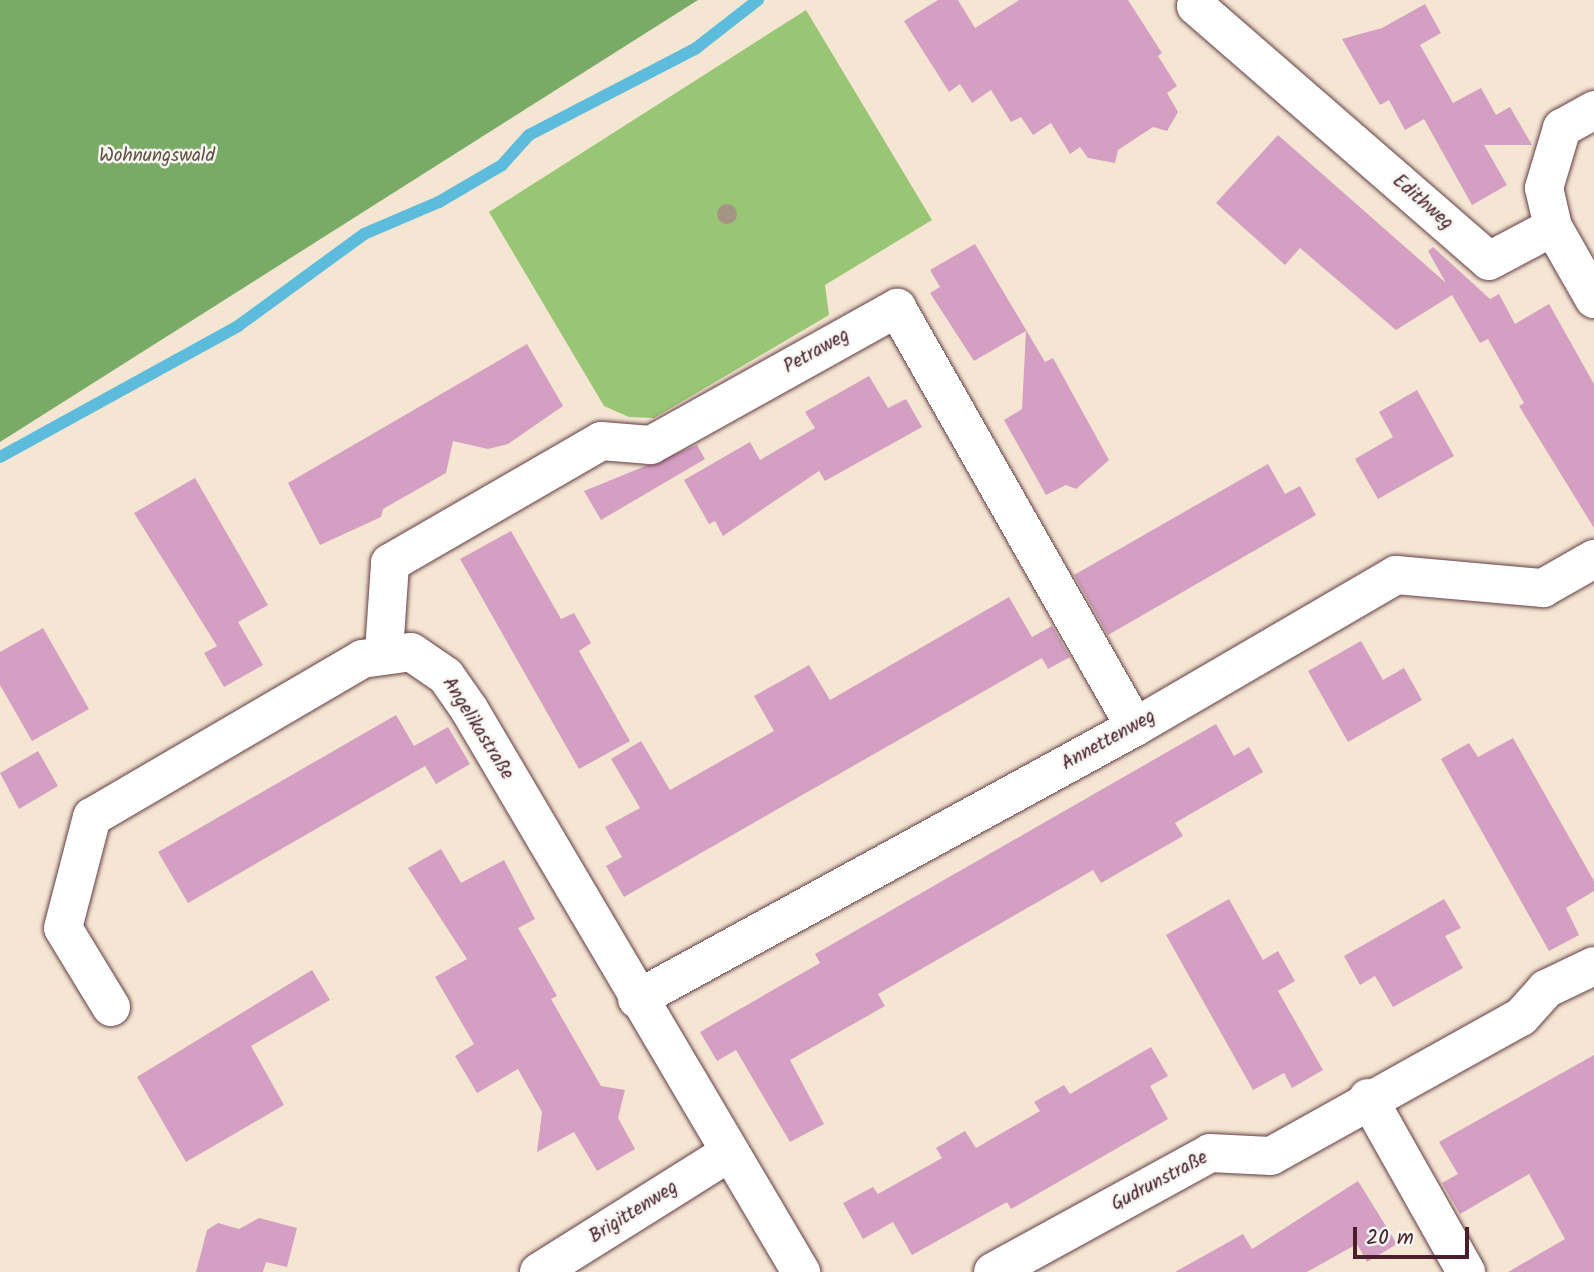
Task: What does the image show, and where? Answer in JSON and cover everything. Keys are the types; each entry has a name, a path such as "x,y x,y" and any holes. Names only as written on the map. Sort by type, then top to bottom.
{"street":[{"name":"Edithweg","path":"1195,2 1489,261 1553,227"},
{"path":"1594,110 1562,128 1544,188 1553,227 1594,299"},
{"name":"Petraweg","path":"384,652 390,563 601,441 651,445 897,308 1135,727"},
{"name":"Annettenweg","path":"637,999 1135,727 1396,575 1544,588 1594,559"},
{"name":"Angelikastraße","path":"110,1007 63,928 92,817 362,659 384,652 411,652 446,676 801,1272"},
{"name":"Gudrunstraße","path":"993,1272 1210,1153 1271,1156 1368,1098 1521,1017 1546,989 1594,966"},
{"path":"1368,1098 1466,1272"},
{"name":"Brigittenweg","path":"539,1272 729,1153"}],"green space":[{"name":"Wohnungswald","path":"0,0 698,0 0,442"},
{"path":"806,10 932,220 825,285 829,315 654,418 629,417 604,406 489,212"}],"building":[{"path":"938,0 958,0 975,28 1019,0 1128,0 1162,53 1158,56 1177,86 1167,93 1178,112 1167,131 1153,127 1118,150 1115,163 1088,158 1080,147 1070,154 1051,123 1033,135 1021,117 1011,122 991,90 972,103 960,84 949,92 904,21"},
{"path":"1425,4 1441,33 1420,45 1453,103 1481,88 1496,115 1510,107 1532,145 1484,145 1507,185 1472,205 1424,119 1405,130 1389,100 1380,105 1342,39 1382,28"},
{"path":"1278,135 1446,283 1428,251 1433,247 1490,299 1499,294 1515,324 1549,304 1594,384 1594,528 1519,406 1524,403 1488,339 1480,343 1452,295 1396,330 1300,248 1285,265 1216,203"},
{"path":"975,244 1045,362 1053,358 1109,460 1076,489 1066,485 1046,495 1004,420 1022,409 1026,331 974,361 930,293 940,287 930,270"},
{"path":"527,344 563,406 508,444 488,449 453,441 446,473 383,509 381,517 320,545 288,483"},
{"path":"869,376 888,408 906,399 922,427 825,481 819,471 723,536 715,521 709,524 684,480 750,442 760,460 815,428 805,412"},
{"path":"1417,390 1454,456 1378,499 1355,459 1393,437 1379,412"},
{"path":"697,445 705,459 601,520 584,491"},
{"path":"1268,464 1285,494 1300,486 1316,515 1108,635 1074,575"},
{"path":"195,478 268,605 238,622 263,665 224,687 204,653 217,646 134,513"},
{"path":"511,531 561,619 574,613 591,643 579,651 630,741 579,769 460,559"},
{"path":"1009,597 1032,637 1052,626 1070,657 1048,669 1042,658 624,897 606,866 622,857 605,827 640,808 611,759 641,741 670,790 774,731 754,696 809,665 830,700"},
{"path":"43,628 89,709 32,741 0,685 0,652"},
{"path":"1361,641 1383,680 1404,668 1422,700 1348,742 1308,671"},
{"path":"396,715 414,746 448,727 470,764 436,784 425,766 188,903 158,852"},
{"path":"1216,724 1234,756 1249,747 1263,772 1175,823 1183,836 1101,883 1093,870 878,994 885,1006 790,1060 824,1124 790,1142 736,1050 717,1061 700,1032 820,963 815,954"},
{"path":"1513,738 1594,881 1594,891 1566,908 1579,935 1549,951 1441,759 1469,743 1478,757"},
{"path":"38,751 58,786 19,809 0,773"},
{"path":"441,849 461,883 504,860 535,919 518,928 557,996 551,999 601,1086 625,1090 618,1118 635,1149 597,1171 574,1132 537,1152 542,1112 518,1069 477,1093 455,1056 474,1044 435,977 467,959 408,868"},
{"path":"1229,899 1263,960 1278,951 1295,981 1278,991 1323,1070 1292,1088 1284,1073 1253,1090 1166,935"},
{"path":"1444,899 1461,928 1445,936 1463,968 1393,1007 1375,976 1360,985 1344,956"},
{"path":"312,970 330,1000 251,1046 284,1105 186,1162 137,1077"},
{"path":"1151,1047 1168,1076 1150,1086 1168,1119 1011,1209 1007,1202 912,1255 893,1222 863,1239 843,1203 873,1187 878,1194 942,1158 936,1148 965,1131 976,1148 1040,1111 1034,1102 1064,1085 1070,1094"},
{"path":"1594,1055 1594,1272 1508,1272 1565,1239 1529,1174 1460,1214 1442,1183 1458,1174 1439,1142"},
{"path":"1358,1181 1397,1244 1367,1262 1357,1244 1307,1272 1175,1272 1243,1234 1252,1249"},
{"path":"259,1218 297,1228 287,1267 266,1262 263,1272 196,1272 207,1230 218,1223 239,1229"}],"waterway":[{"path":"0,457 238,326 364,234 439,202 502,165 529,135 695,49 758,0"}]}
